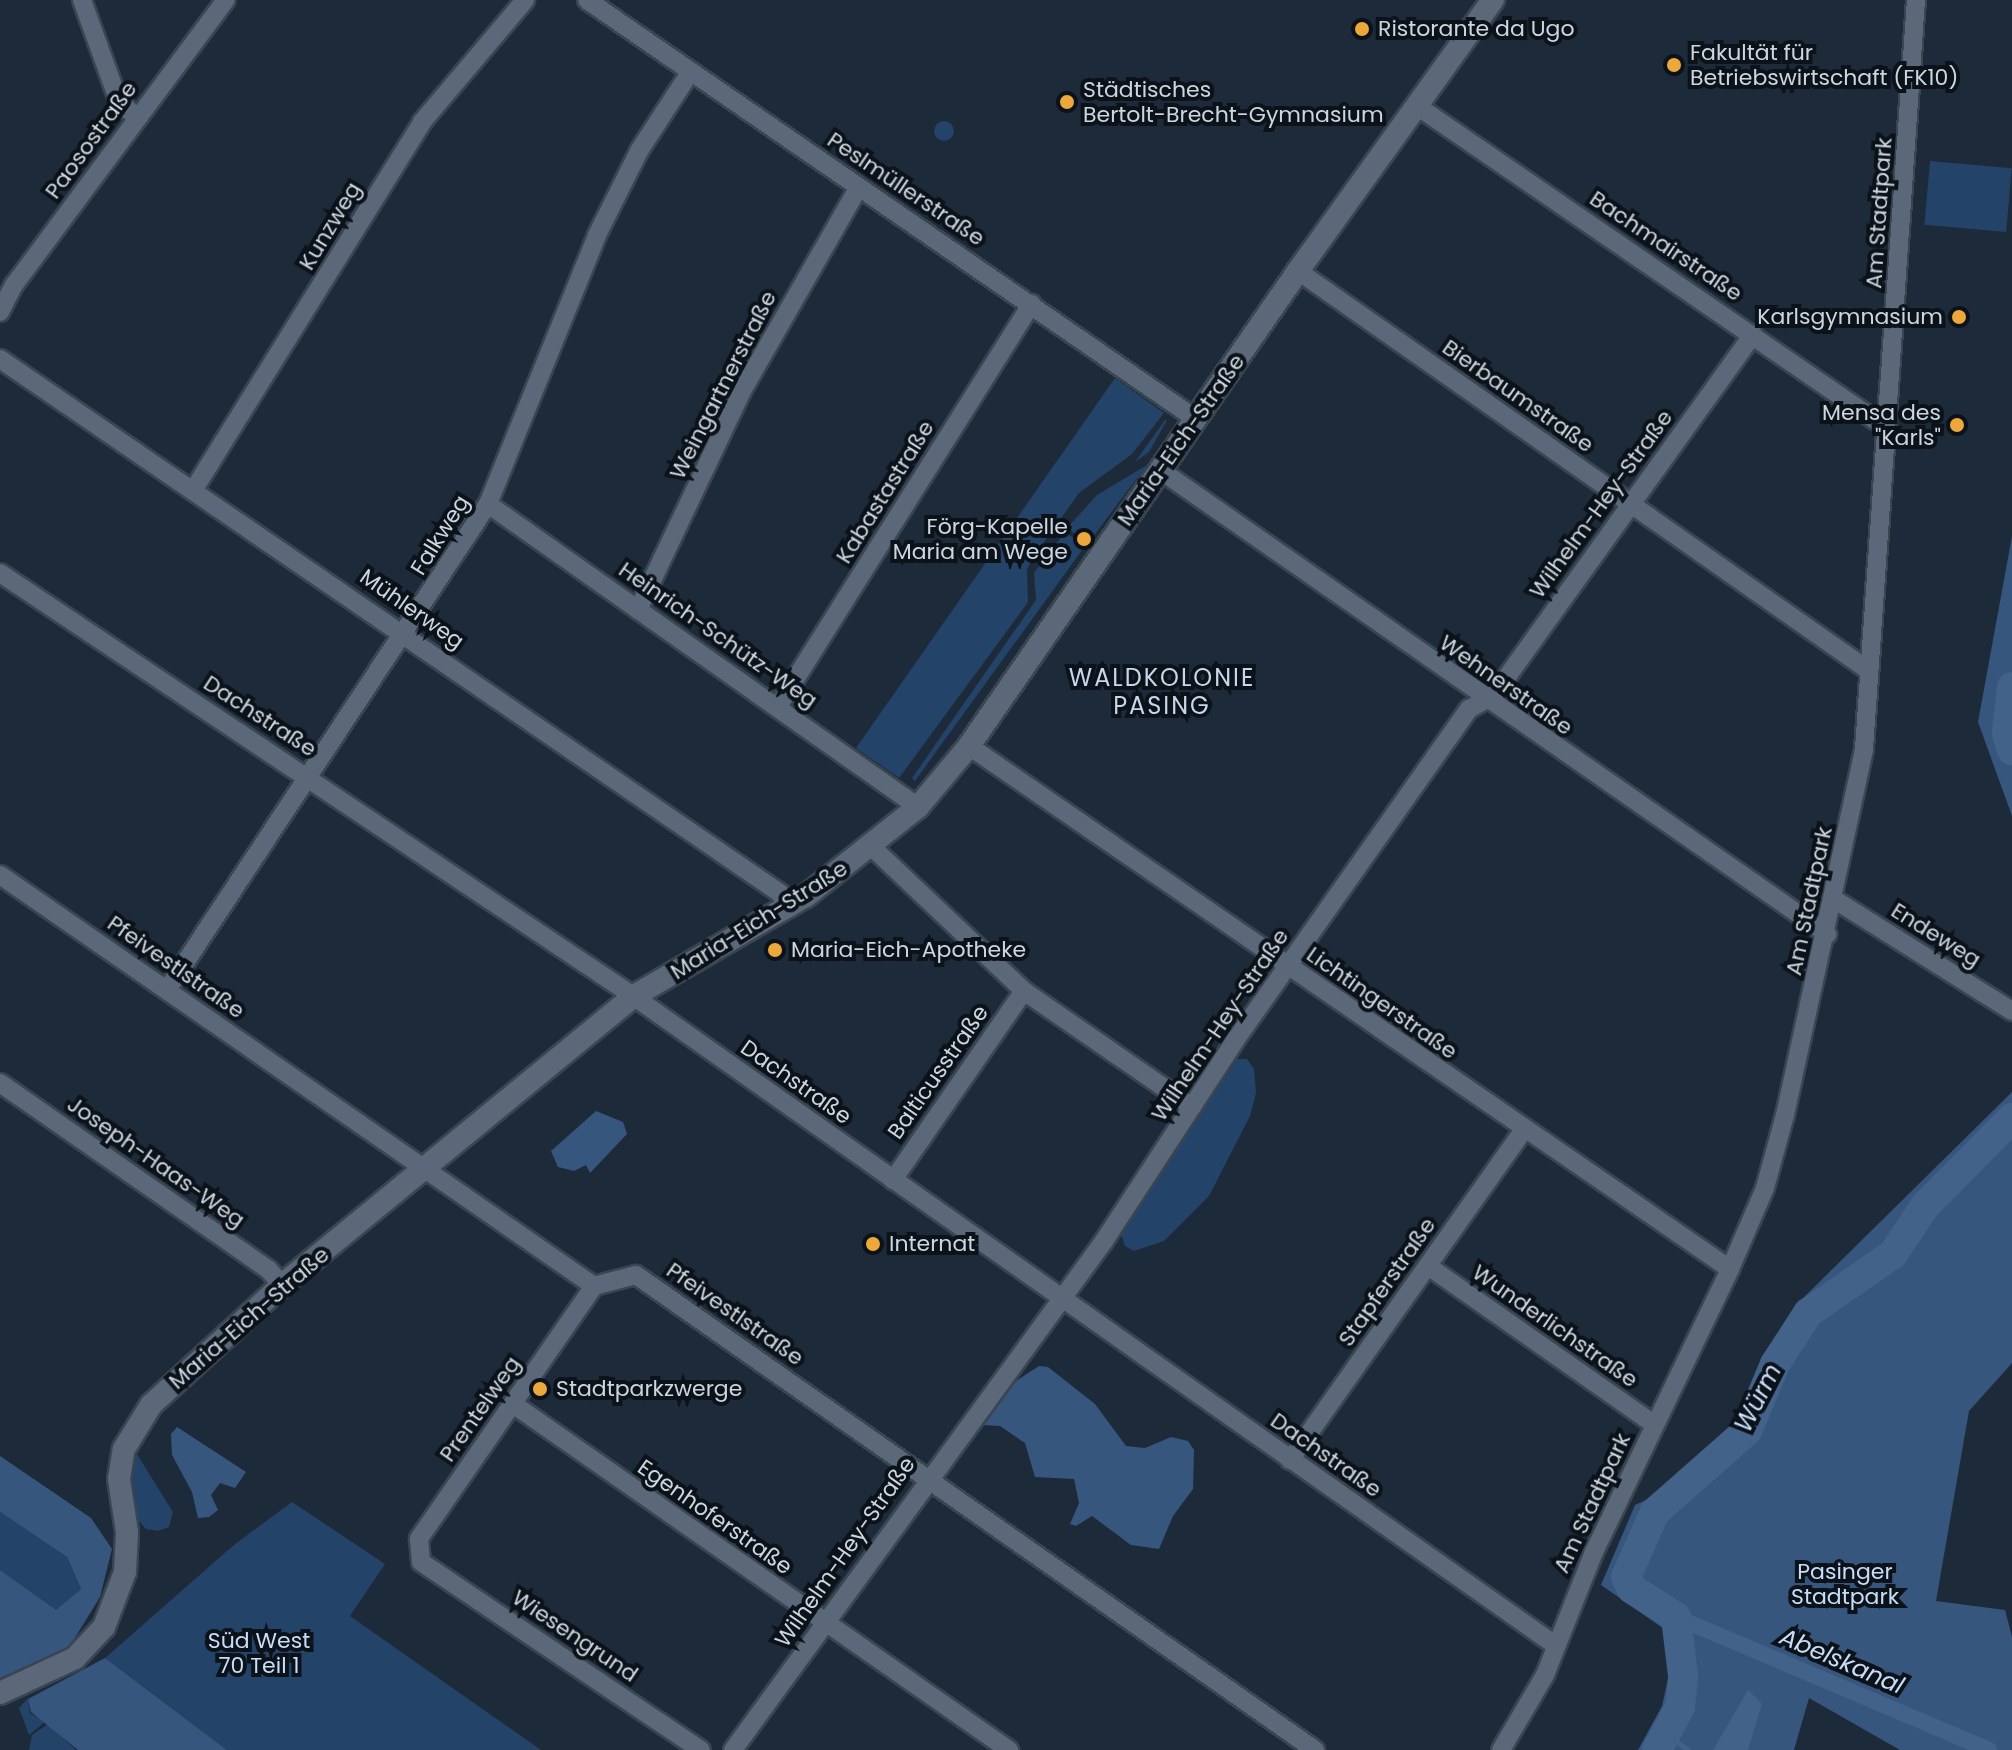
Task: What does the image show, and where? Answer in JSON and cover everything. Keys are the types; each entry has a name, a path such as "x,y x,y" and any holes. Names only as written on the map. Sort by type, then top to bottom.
{"street":[{"path":"82,0 119,102 137,117"},
{"name":"Paosostraße","path":"0,312 137,117 226,0"},
{"name":"Kunzweg","path":"194,489 422,122 525,0"},
{"name":"Peslmüllerstraße","path":"587,0 1196,419"},
{"name":"Maria-Eich-Straße","path":"0,1693 75,1658 104,1627 125,1572 127,1532 119,1479 134,1425 282,1285 426,1170 634,996 788,908 873,848 918,807 969,746 1298,271 1420,108 1493,0"},
{"name":"Am Stadtpark","path":"1501,1750 1545,1675 1555,1645 1654,1424 1730,1269 1765,1188 1827,934 1862,764 1916,0"},
{"name":"Falkweg","path":"167,990 310,778 488,504 597,235 639,151 691,71"},
{"name":"Bachmairstraße","path":"1420,108 1875,420 1886,420"},
{"name":"Weingartnerstraße","path":"638,610 742,391 859,187"},
{"name":"Bierbaumstraße","path":"1298,271 1868,670"},
{"name":"Kabastastraße","path":"779,705 1032,304"},
{"name":"Wilhelm-Hey-Straße","path":"733,1750 928,1476 1062,1297 1288,966 1469,709 1494,695 1753,334"},
{"name":"Mühlerweg","path":"0,359 780,893 788,908"},
{"name":"Wehnerstraße","path":"1160,470 1484,700 1827,934"},
{"name":"Heinrich-Schütz-Weg","path":"488,504 779,705 918,807"},
{"name":"Dachstraße","path":"0,573 634,996 1555,1645"},
{"name":"Lichtingerstraße","path":"969,746 1523,1131 1730,1269"},
{"path":"873,848 1024,991 1192,1107"},
{"name":"Pfeivestlstraße","path":"0,875 594,1286 636,1275 928,1476 1315,1750"},
{"name":"Endeweg","path":"1835,900 2012,1011"},
{"name":"Balticusstraße","path":"893,1180 1024,991"},
{"name":"Joseph-Haas-Weg","path":"0,1083 268,1269 282,1285"},
{"name":"Stapferstraße","path":"1290,1460 1523,1131"},
{"name":"Wunderlichstraße","path":"1428,1266 1654,1424"},
{"name":"Prentelweg","path":"421,1562 419,1539 594,1286"},
{"name":"Egenhoferstraße","path":"513,1404 1009,1750"},
{"name":"Wiesengrund","path":"421,1562 701,1750"}],"green space":[{"path":"944,121 951,124 954,131 951,138 944,141 937,138 934,131 937,124"},
{"path":"1930,161 2012,168 2006,232 1924,225"},
{"path":"1115,378 1164,413 1132,454 1079,493 1032,559 1027,570 1028,602 899,778 856,748"},
{"path":"1165,420 1149,452 1135,462"},
{"path":"1147,465 1092,538 1084,531 1079,537 1067,528 1097,495"},
{"path":"1065,532 1085,546 915,781 912,778 1036,600 1034,573"},
{"path":"2012,536 2012,816 1978,722"},
{"path":"1237,1059 1247,1059 1254,1069 1256,1093 1250,1116 1209,1196 1164,1241 1134,1251 1125,1246 1121,1234"},
{"name":"Pasinger Stadtpark","path":"2012,1092 2012,1363 1969,1411 1936,1601 2005,1610 2012,1637 2012,1750 1900,1750 1809,1698 1794,1750 1638,1750 1662,1706 1677,1638 1601,1585 1635,1505 1732,1461 1794,1307"},
{"path":"596,1111 623,1122 627,1134 590,1173 586,1165 574,1171 558,1167 551,1151"},
{"path":"1039,1366 1048,1367 1095,1404 1126,1446 1145,1448 1171,1437 1188,1441 1194,1450 1193,1489 1173,1516 1159,1549 1131,1545 1092,1516 1076,1526 1070,1524 1079,1503 1074,1479 1035,1477 1025,1443 1000,1426 982,1425 982,1416 1010,1385"},
{"path":"177,1427 246,1472 235,1488 220,1483 211,1495 218,1510 209,1517 198,1518 192,1492 172,1455 171,1434"},
{"path":"135,1451 173,1512 169,1527 158,1531 146,1529 135,1517 128,1486"},
{"path":"0,1456 91,1518 112,1549 100,1597 65,1654 0,1678 0,1570 56,1610 81,1589 67,1557 0,1512"},
{"name":"Süd West 70 Teil 1","path":"292,1502 385,1564 350,1616 541,1750 227,1750 105,1658 235,1544"},
{"path":"0,1512 67,1557 81,1589 56,1611 0,1570"},
{"path":"105,1658 227,1750 78,1750 31,1712 28,1699"},
{"path":"28,1698 30,1713 45,1722 29,1735 19,1708"},
{"path":"48,1724 76,1750 29,1750 32,1735"}],"shaded area":[{"path":"1748,1690 1762,1704 1748,1750 1713,1750"}],"waterway":[{"name":"Würm","path":"2012,687 2007,733 2012,750"},
{"name":"Würm","path":"1657,1750 1680,1707 1683,1676 1676,1617 1632,1589 1626,1577 1655,1512 1747,1431 1775,1364 1808,1313 1893,1254 1925,1206 2012,1118"},
{"name":"Abelskanal","path":"1676,1617 1989,1750"},
{"path":"1666,1734 1688,1750"}],"place":[{"name":"Ristorante da Ugo","path":"1362,29"},
{"name":"Fakultät für Betriebswirtschaft (FK10)","path":"1674,65"},
{"name":"Städtisches Bertolt-Brecht-Gymnasium","path":"1067,102"},
{"name":"Karlsgymnasium","path":"1959,317"},
{"name":"Mensa des \"Karls\"","path":"1957,425"},
{"name":"Förg-Kapelle Maria am Wege","path":"1084,539"},
{"name":"Maria-Eich-Apotheke","path":"775,950"},
{"name":"Internat","path":"873,1244"},
{"name":"Stadtparkzwerge","path":"540,1389"}],"district":[{"name":"WALDKOLONIE PASING","path":"1162,692"}]}
